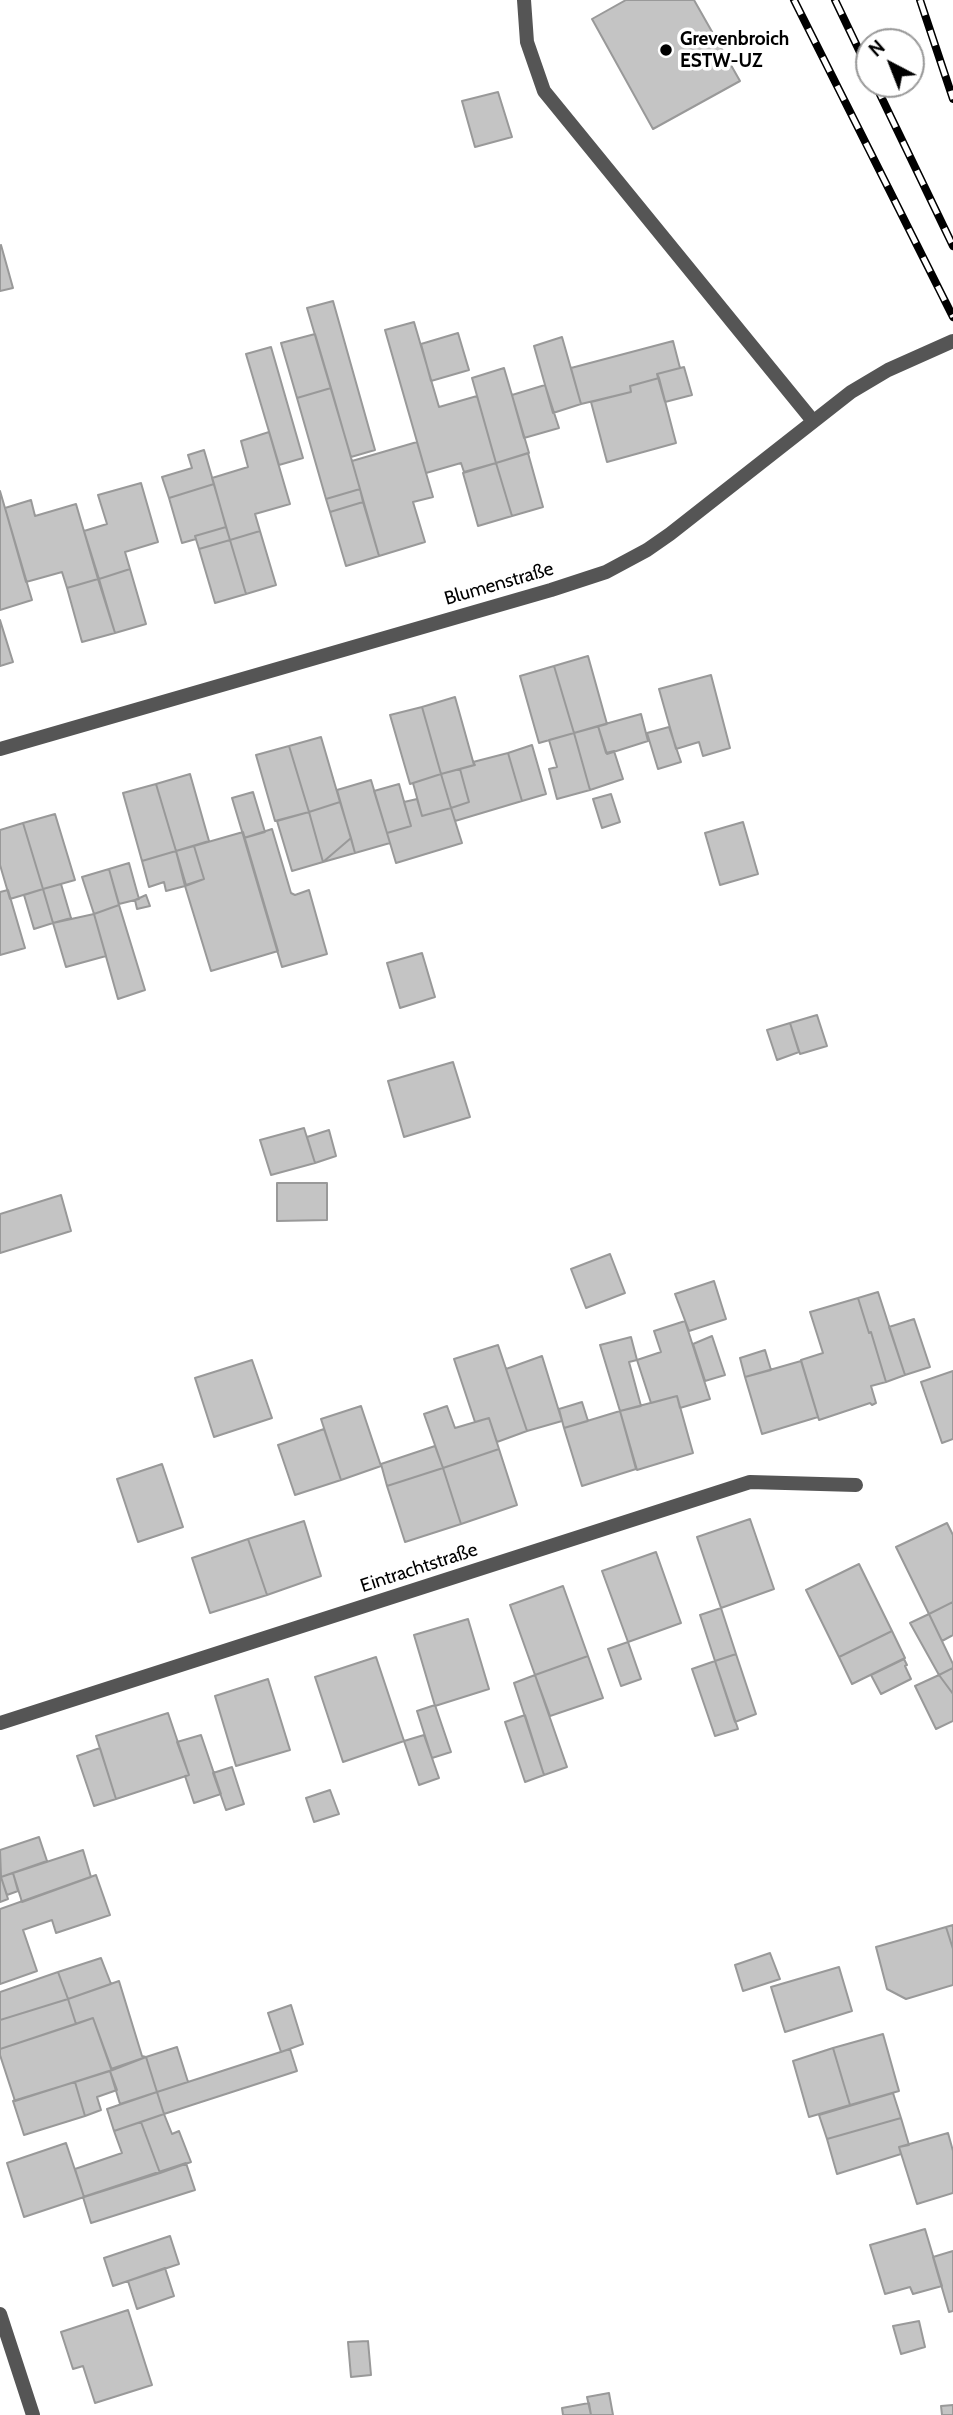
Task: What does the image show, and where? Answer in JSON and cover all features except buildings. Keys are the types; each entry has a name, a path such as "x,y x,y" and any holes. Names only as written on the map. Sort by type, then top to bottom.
{"street":[{"path":"524,0 527,42 544,91 813,421"},
{"name":"Blumenstraße","path":"0,749 606,572 670,534 813,421 876,377 953,341"},
{"name":"Eintrachtstraße","path":"0,1723 750,1482 856,1485"},
{"path":"0,2314 33,2415"}],"railway":[{"path":"794,0 953,317"},
{"path":"835,0 855,42"},
{"path":"920,0 953,99"},
{"path":"882,98 953,246"}],"place":[{"name":"Grevenbroich ESTW-UZ","path":"666,50"}]}
